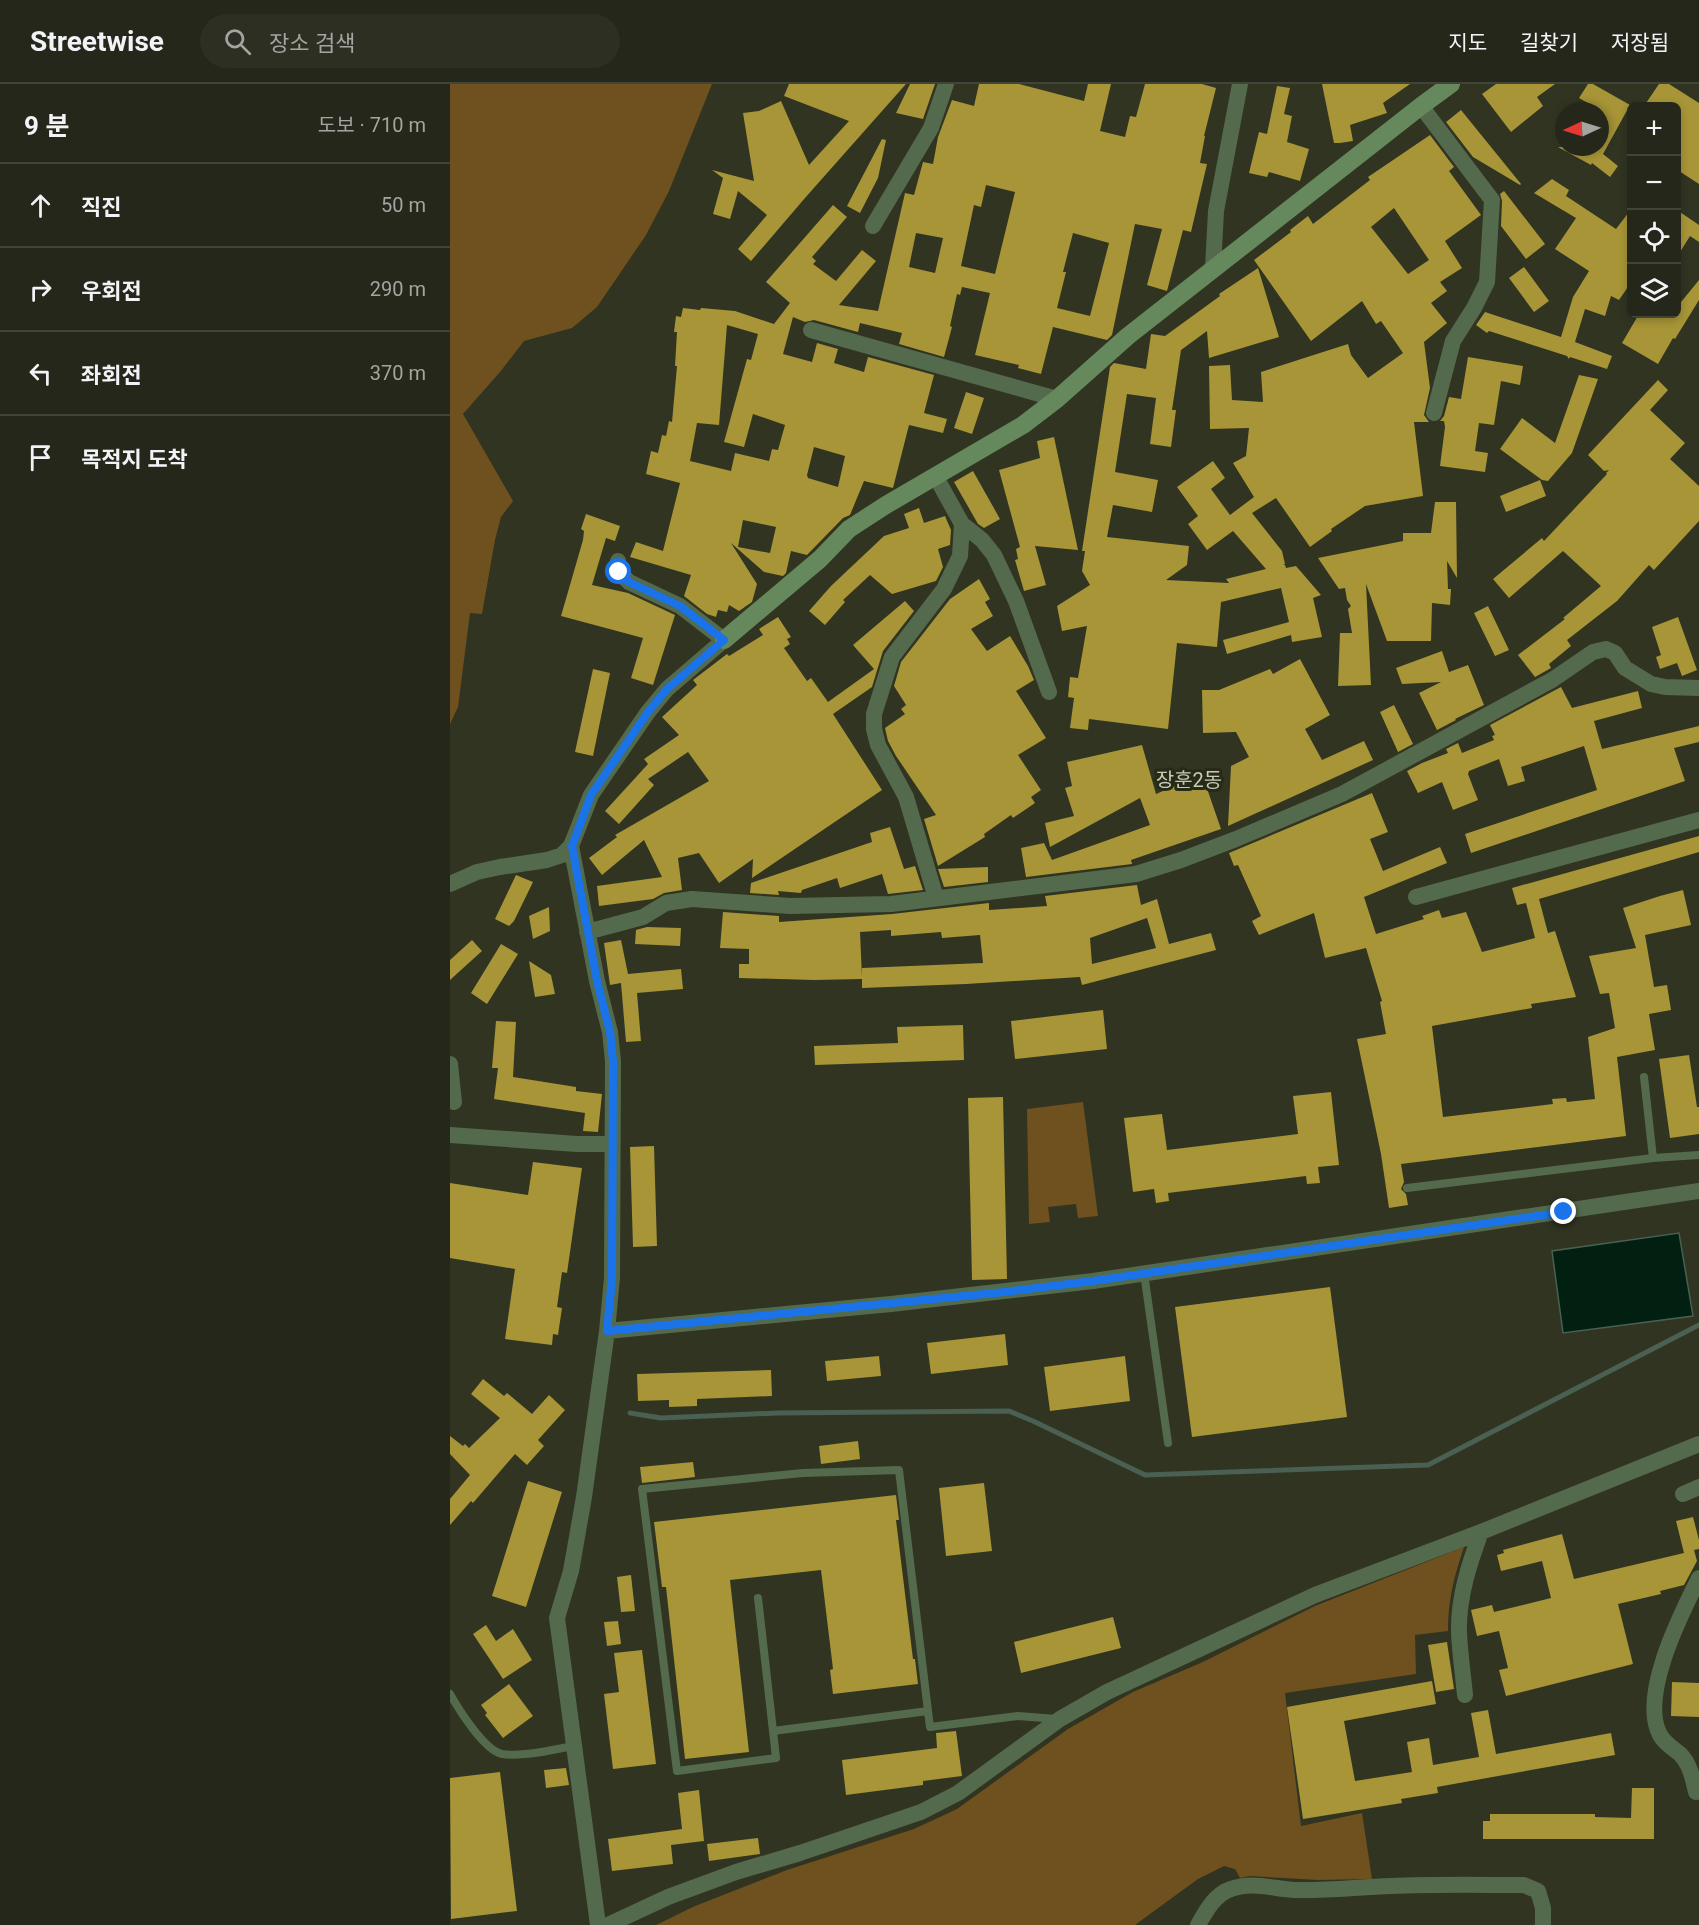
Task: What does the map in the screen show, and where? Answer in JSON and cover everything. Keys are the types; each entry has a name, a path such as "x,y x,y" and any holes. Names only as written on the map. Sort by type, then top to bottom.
{"street":[{"path":"873,226 931,128 946,84"},
{"path":"1213,268 1216,211 1240,84"},
{"path":"450,884 477,872 547,860 562,855 572,846 591,795 648,712 667,689 820,559 849,529 1023,425 1213,268 1420,106 1452,84"},
{"path":"1420,106 1492,200 1487,282 1453,341 1434,413"},
{"path":"811,330 1057,399"},
{"path":"936,477 962,524 982,540 997,562 1016,602 1049,692"},
{"path":"936,898 906,797 878,745 874,729 874,714 892,657 944,589 960,556 962,524"},
{"path":"618,561 619,572 629,582 680,606 724,640"},
{"path":"587,932 643,917 666,903 692,899 790,906 891,904 1136,874 1181,860 1342,794 1542,686 1593,652 1606,649 1615,653 1625,668 1651,684 1686,689 1699,688"},
{"path":"1416,897 1699,820"},
{"path":"572,846 587,932 610,1032 613,1061 612,1278 607,1331 584,1497 571,1571 557,1618 598,1925"},
{"path":"450,1064 454,1102"},
{"path":"450,1135 578,1144 612,1144"},
{"path":"607,1331 891,1304 1144,1273 1699,1191"},
{"path":"608,1925 668,1897 736,1872 921,1812 958,1793 1060,1719 1107,1692 1315,1595 1699,1444"},
{"path":"1683,1494 1699,1487"},
{"path":"1465,1695 1459,1632 1460,1609 1468,1567 1480,1532"},
{"path":"1696,1792 1690,1770 1680,1755 1660,1735 1653,1715 1656,1688 1675,1626 1699,1578"},
{"path":"1198,1925 1218,1896 1229,1889 1246,1885 1294,1890 1423,1885 1524,1885 1538,1891 1543,1908 1543,1925"}],"lane":[{"path":"1644,1077 1653,1158"},
{"path":"1407,1188 1653,1158 1699,1155"},
{"path":"1144,1273 1168,1443"},
{"path":"758,1598 776,1758 677,1771 642,1489 802,1473 899,1470 930,1727 1018,1716 1060,1719"},
{"path":"450,1694 481,1739 500,1753 521,1754 573,1746"},
{"path":"773,1731 928,1711"}],"shaded area":[{"path":"450,84 712,84 669,191 646,235 597,307 572,328 524,341 463,414 513,501 501,517 482,614 470,613 458,707 450,724"},
{"path":"1083,1102 1098,1216 1078,1218 1076,1204 1048,1207 1050,1222 1029,1224 1027,1109"},
{"path":"1679,1233 1693,1316 1563,1333 1552,1251"},
{"path":"1464,1547 1452,1588 1448,1631 1415,1635 1416,1674 1285,1693 1301,1826 1362,1813 1372,1879 1318,1880 1250,1876 1240,1878 1235,1869 1224,1866 1198,1879 1135,1925 656,1925 695,1906 787,1870 914,1829 957,1809 1068,1729 1133,1692 1203,1662 1315,1606"}],"building":[{"path":"789,84 906,84 751,261 738,249 767,215 738,191 730,219 713,214 723,178 712,170 754,181 743,113 759,111 781,101 809,165 849,121 784,96"},
{"path":"910,84 935,84 923,119 896,113"},
{"path":"979,84 1019,84 1084,101 1088,84 1111,84 1100,131 1125,137 1130,116 1136,117 1145,84 1202,84 1216,88 1200,163 1207,164 1191,232 1183,230 1167,291 1147,285 1162,229 1135,224 1112,335 1107,340 1053,327 1041,374 1018,368 1019,365 975,355 990,293 962,287 960,295 957,294 944,357 899,344 902,333 860,323 858,332 814,320 805,322 793,317 783,354 812,362 817,343 838,349 834,363 864,372 868,357 934,375 924,413 947,419 943,433 909,425 893,488 864,481 850,515 843,518 807,555 791,551 786,573 783,576 764,572 731,543 757,584 752,602 739,611 729,605 727,612 718,610 716,617 707,614 684,596 691,575 630,557 636,542 663,551 680,483 646,474 651,451 658,453 662,435 666,436 669,421 672,422 677,366 675,366 677,332 674,332 676,316 681,317 683,308 700,310 701,308 735,311 774,324 790,303 766,282 833,205 847,217 812,257 816,261 813,264 836,281 862,250 876,261 839,305 878,311 905,193 914,195 923,162 933,164 938,137 952,100 974,106","holes":["986,185 1015,192 995,274 961,266 974,205 981,207","916,233 943,238 935,273 909,267","1073,233 1109,243 1090,316 1057,308 1066,272 1063,272","727,325 758,334 751,360 747,359 724,442 744,447 753,414 785,425 778,450 772,449 769,461 735,453 731,471 690,461 697,423 719,425","814,447 845,456 838,487 808,478","743,520 776,527 770,553 738,547"]},
{"path":"1322,84 1410,84 1383,103 1387,113 1350,125 1353,141 1334,143"},
{"path":"1496,84 1555,84 1537,97 1543,106 1511,132 1482,94"},
{"path":"1588,84 1593,84 1627,103 1627,110 1609,143 1609,102 1586,102 1579,98"},
{"path":"1659,84 1669,84 1699,103 1699,184 1681,172 1681,102 1647,102"},
{"path":"1277,86 1290,88 1284,114 1292,116 1287,142 1309,149 1300,181 1269,172 1267,177 1249,173 1259,132 1267,134"},
{"path":"1461,110 1520,185 1473,157 1446,122"},
{"path":"1430,135 1454,167 1449,171 1481,215 1445,241 1462,268 1440,282 1447,291 1431,303 1447,323 1424,342 1430,388 1424,415 1429,422 1414,422 1423,496 1365,506 1331,529 1332,531 1310,547 1276,498 1252,513 1282,551 1285,564 1283,565 1286,568 1296,566 1321,595 1313,598 1322,637 1292,642 1291,635 1227,654 1223,640 1289,622 1281,588 1221,602 1217,647 1177,643 1168,729 1089,719 1088,730 1070,728 1074,698 1068,697 1070,677 1078,678 1087,626 1062,631 1057,606 1090,585 1082,571 1085,551 1082,551 1110,367 1114,363 1146,369 1151,334 1165,336 1220,296 1219,294 1258,268 1279,337 1209,358 1207,331 1181,350 1172,410 1176,410 1171,447 1150,444 1156,398 1127,394 1115,472 1158,480 1152,512 1113,505 1107,537 1189,546 1187,565 1166,580 1229,583 1226,579 1266,569 1233,531 1207,550 1188,524 1198,516 1177,487 1213,461 1225,478 1211,489 1230,515 1254,497 1233,463 1246,456 1249,428 1210,429 1209,366 1230,365 1232,400 1263,402 1261,372 1348,344 1351,355 1368,378 1403,353 1381,321 1376,324 1362,301 1311,341 1254,260 1308,216 1313,224 1370,180 1368,177","holes":["1394,208 1429,260 1408,274 1371,227"]},
{"path":"882,139 886,140 878,178 860,213 847,206"},
{"path":"1574,156 1606,156 1618,166 1610,177 1592,163 1591,165"},
{"path":"1552,179 1569,190 1566,196 1616,229 1627,215 1627,288 1619,300 1611,296 1605,316 1585,309 1575,342 1612,356 1607,369 1570,357 1569,359 1567,356 1489,331 1487,333 1476,325 1485,312 1561,337 1573,297 1589,271 1555,249 1576,218 1534,193"},
{"path":"1504,191 1545,244 1526,259 1501,226 1500,194"},
{"path":"1681,213 1699,225 1699,242 1690,236 1681,251"},
{"path":"1524,267 1549,301 1534,312 1509,278"},
{"path":"1699,280 1699,300 1658,364 1622,343 1637,318 1681,318 1681,302"},
{"path":"1468,357 1523,366 1520,385 1501,381 1494,425 1479,423 1475,451 1488,453 1485,472 1440,466 1445,427 1444,421 1440,421 1444,416 1449,397 1461,399"},
{"path":"1579,375 1598,379 1572,453 1548,481 1542,480 1500,449 1522,418 1555,443"},
{"path":"1658,380 1668,390 1650,410 1685,443 1670,459 1699,486 1699,521 1654,570 1649,565 1617,601 1567,640 1571,646 1549,664 1551,668 1535,677 1518,655 1565,619 1563,618 1601,586 1563,551 1509,598 1493,579 1542,538 1544,541 1607,474 1609,470 1604,471 1588,455"},
{"path":"966,392 984,398 972,434 954,428"},
{"path":"1054,437 1078,550 1035,546 1046,585 1024,591 1015,560 1018,559 1016,549 1020,547 999,470 1040,458 1037,441"},
{"path":"973,471 1000,519 984,528 978,524 954,482"},
{"path":"1540,480 1546,496 1506,512 1500,496"},
{"path":"1435,502 1456,502 1457,578 1447,561 1448,589 1451,589 1450,605 1432,603 1431,641 1387,641 1366,584 1371,685 1338,686 1340,633 1352,633 1348,609 1351,606 1347,600 1345,588 1339,589 1318,558 1403,541 1403,533 1431,533"},
{"path":"919,508 924,523 945,516 951,530 950,545 938,549 943,567 936,581 892,594 870,575 843,600 845,602 825,625 809,611 831,586 884,536 909,528 904,514"},
{"path":"586,514 620,526 615,541 606,538 592,585 628,593 675,615 653,685 631,678 643,638 561,616 583,540 584,531 581,529"},
{"path":"979,579 990,599 985,602 993,616 971,629 987,651 1010,636 1034,680 1016,691 1046,738 1018,755 1041,790 1031,797 1035,803 1013,818 1011,815 984,834 985,837 938,866 924,819 936,815 896,756 888,741 885,728 905,714 901,709 906,705 894,686 901,662 950,599"},
{"path":"905,601 914,611 883,651 872,687 833,714 882,790 752,878 753,859 719,883 699,853 678,858 682,890 664,893 653,899 599,906 597,886 662,877 644,840 602,875 589,858 617,837 615,835 709,781 688,752 648,779 654,785 619,824 605,811 648,764 644,759 679,735 662,717 697,685 693,680 727,654 729,656 763,635 759,629 778,617 791,637 787,639 790,644 784,648 807,681 811,678 828,702 874,669 853,645"},
{"path":"1488,606 1509,650 1495,656 1474,613"},
{"path":"1678,617 1697,670 1682,676 1677,663 1660,669 1656,657 1661,655 1652,627"},
{"path":"1442,651 1449,672 1468,665 1484,705 1437,730 1419,693 1441,682 1402,684 1396,668"},
{"path":"1300,659 1330,715 1305,729 1322,760 1364,741 1373,760 1228,826 1231,766 1249,757 1236,732 1203,733 1202,690 1219,690 1270,669 1273,674"},
{"path":"593,669 610,673 593,756 575,752"},
{"path":"1561,687 1572,708 1638,691 1642,708 1594,721 1602,749 1699,726 1699,742 1674,748 1685,781 1471,853 1465,834 1597,790 1584,746 1521,767 1525,781 1508,786 1499,759 1469,771 1468,774 1478,800 1453,810 1442,782 1418,793 1407,771 1448,753 1446,749 1458,743 1462,753 1494,740 1492,736 1495,735 1490,725"},
{"path":"1394,705 1413,744 1398,752 1380,712"},
{"path":"1142,745 1156,794 1202,774 1221,829 1131,860 1132,864 1026,877 1021,848 1044,843 1052,860 1150,825 1140,798 1050,847 1045,823 1074,816 1065,788 1072,786 1067,762"},
{"path":"1372,793 1388,832 1370,839 1383,871 1440,847 1447,863 1364,897 1376,934 1424,919 1422,916 1439,910 1442,918 1466,912 1482,952 1535,938 1526,903 1517,905 1512,888 1699,836 1699,852 1539,899 1548,933 1555,931 1576,997 1531,1004 1532,1008 1432,1026 1443,1117 1553,1104 1552,1099 1566,1098 1567,1102 1595,1099 1588,1037 1615,1028 1609,993 1600,994 1589,956 1636,948 1623,908 1683,890 1691,925 1645,935 1654,987 1667,985 1671,1010 1649,1014 1655,1050 1617,1057 1626,1136 1401,1164 1404,1182 1401,1189 1406,1194 1408,1205 1389,1208 1381,1154 1357,1039 1386,1034 1380,1002 1382,1001 1366,948 1325,958 1314,913 1259,935 1252,921 1261,916 1238,865 1234,866 1229,853"},
{"path":"890,827 904,869 915,866 923,890 888,894 882,874 840,888 837,878 802,890 801,893 778,891 779,895 750,893 751,883 872,842 870,833"},
{"path":"988,867 988,882 944,887 938,869"},
{"path":"516,875 533,882 514,921 509,926 495,919"},
{"path":"1137,885 1141,905 1157,899 1169,944 1211,933 1216,950 1082,985 1080,977 862,988 862,979 739,978 739,964 749,964 749,949 720,948 723,912 779,916 779,922 892,914 989,903 989,910 1047,906 1045,896","holes":["1147,918 1156,948 1092,964 1090,938","891,930 891,936 941,932 942,938 980,935 983,963 862,968 862,977 860,932"]},
{"path":"549,907 550,931 533,939 529,916"},
{"path":"647,927 681,928 680,946 635,944 636,930"},
{"path":"472,940 482,951 450,980 450,960"},
{"path":"621,940 628,974 681,969 683,989 637,993 641,1041 626,1042 621,983 610,985 604,943"},
{"path":"501,944 518,954 487,1004 471,993"},
{"path":"529,961 551,975 555,994 535,997"},
{"path":"1103,1010 1107,1049 1015,1059 1011,1021"},
{"path":"496,1021 516,1022 513,1077 576,1087 576,1091 602,1094 598,1132 583,1131 585,1113 494,1099 498,1068 492,1068"},
{"path":"963,1025 964,1060 815,1065 814,1046 898,1043 897,1027"},
{"path":"1689,1055 1697,1107 1699,1107 1699,1134 1670,1138 1659,1059"},
{"path":"1331,1092 1339,1165 1318,1167 1320,1183 1307,1184 1306,1176 1168,1193 1169,1201 1156,1203 1154,1189 1133,1192 1124,1118 1162,1114 1167,1150 1298,1134 1293,1096"},
{"path":"1003,1097 1007,1279 972,1280 968,1098"},
{"path":"654,1146 657,1246 633,1247 630,1147"},
{"path":"533,1162 582,1168 567,1273 562,1272 557,1307 562,1308 558,1335 553,1334 552,1345 505,1339 515,1269 450,1258 450,1183 528,1195"},
{"path":"1330,1287 1347,1417 1192,1437 1175,1307"},
{"path":"1005,1334 1008,1365 931,1374 927,1343"},
{"path":"879,1356 881,1376 827,1381 825,1361"},
{"path":"1125,1356 1130,1401 1050,1411 1044,1367"},
{"path":"771,1370 772,1396 697,1399 697,1406 669,1407 669,1400 638,1401 637,1374"},
{"path":"483,1379 504,1396 507,1393 532,1414 549,1395 565,1410 538,1440 544,1446 527,1465 515,1454 473,1503 471,1501 450,1525 450,1499 470,1475 450,1454 450,1436 469,1448 500,1418 471,1394"},
{"path":"858,1441 860,1459 821,1464 819,1446"},
{"path":"693,1462 695,1477 642,1483 640,1467"},
{"path":"528,1481 562,1492 526,1607 492,1596"},
{"path":"984,1483 992,1551 946,1556 939,1488"},
{"path":"896,1495 899,1520 896,1520 918,1684 833,1694 830,1670 833,1669 821,1570 730,1580 749,1752 685,1759 666,1587 662,1587 654,1522"},
{"path":"1693,1517 1699,1549 1694,1550 1697,1561 1684,1585 1660,1591 1661,1594 1618,1604 1633,1664 1506,1696 1499,1670 1508,1668 1499,1631 1477,1636 1471,1610 1492,1605 1494,1612 1551,1598 1542,1561 1501,1571 1497,1555 1504,1553 1503,1550 1562,1534 1574,1579 1684,1553 1676,1521"},
{"path":"631,1575 635,1611 621,1612 617,1577"},
{"path":"1113,1617 1121,1648 1021,1673 1014,1642"},
{"path":"618,1621 621,1644 607,1646 604,1622"},
{"path":"486,1625 496,1641 513,1629 532,1660 503,1679 473,1634"},
{"path":"1447,1642 1454,1689 1436,1692 1428,1645"},
{"path":"642,1650 656,1764 613,1769 604,1694 619,1692 614,1653"},
{"path":"1432,1681 1436,1704 1344,1721 1355,1781 1412,1772 1407,1742 1429,1738 1433,1765 1479,1757 1471,1713 1488,1710 1496,1754 1611,1733 1615,1755 1437,1787 1438,1793 1401,1799 1402,1803 1303,1819 1287,1707"},
{"path":"1672,1682 1699,1683 1699,1717 1671,1716"},
{"path":"509,1684 533,1716 503,1738 485,1715 487,1713 481,1705"},
{"path":"956,1731 962,1776 923,1781 923,1785 846,1795 842,1760 937,1748 936,1733"},
{"path":"566,1768 569,1785 546,1788 544,1770"},
{"path":"500,1772 517,1911 451,1919 450,1778"},
{"path":"1632,1788 1654,1788 1654,1839 1483,1839 1483,1821 1490,1821 1490,1814 1595,1814 1595,1817 1631,1818"},
{"path":"699,1790 704,1841 671,1845 673,1864 612,1871 608,1839 682,1829 678,1793"},
{"path":"758,1838 760,1854 709,1861 707,1844"}],"waterway":[{"path":"630,1413 661,1418 778,1413 1009,1411 1145,1475 1428,1465 1699,1325"}],"district":[{"name":"장훈2동","path":"1189,780"}],"route":[{"path":"619,572 629,582 680,606 724,640 667,689 648,712 591,795 572,846 597,981 606,1011 613,1061 612,1278 607,1331 891,1304 1093,1281 1564,1212"}]}
